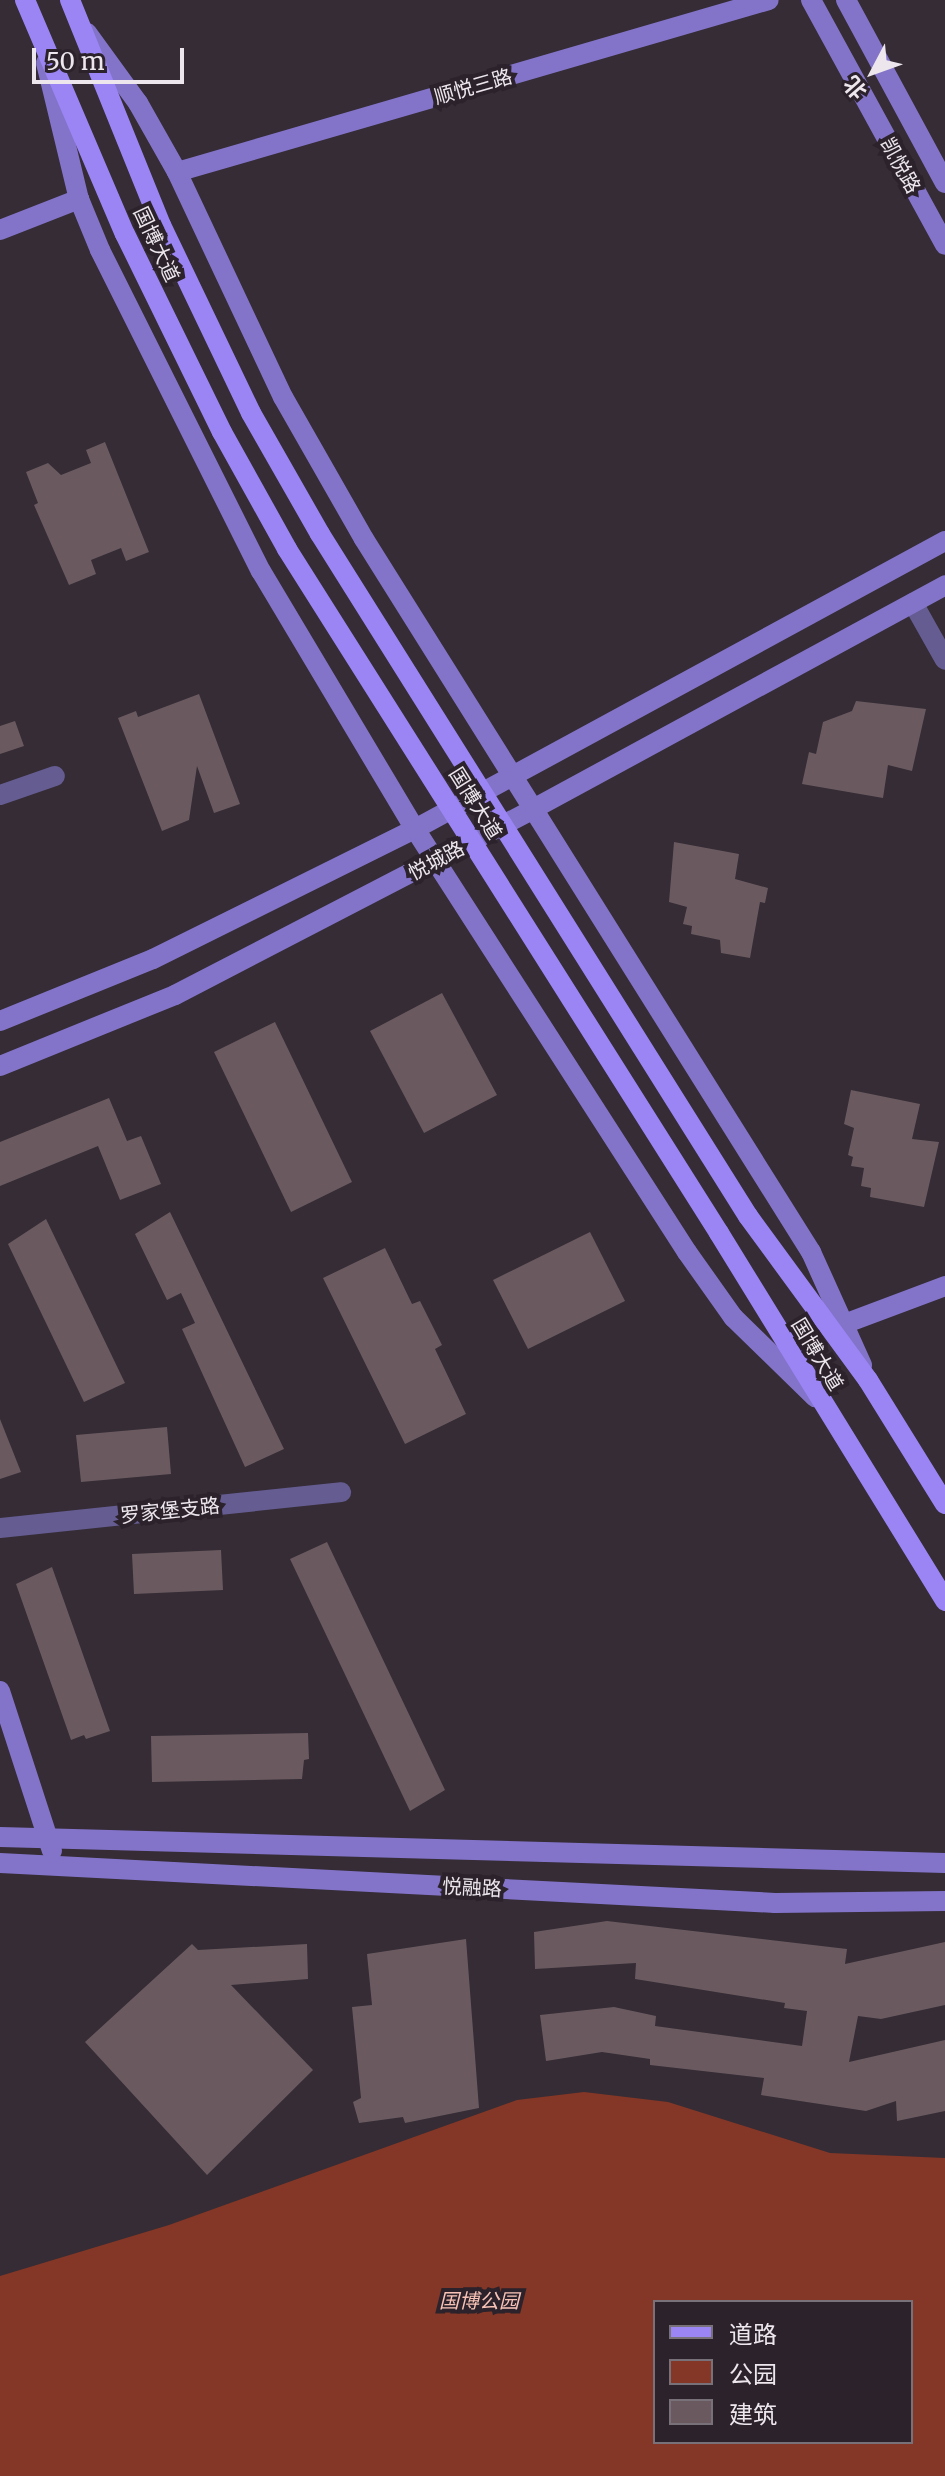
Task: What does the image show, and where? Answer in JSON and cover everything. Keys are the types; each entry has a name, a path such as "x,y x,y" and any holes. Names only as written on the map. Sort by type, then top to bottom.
{"main road":[{"name":"国博大道","path":"25,0 125,234 222,432 287,549 719,1233 816,1398 945,1601"},
{"name":"国博大道","path":"70,0 161,225 251,413 320,534 748,1216 868,1380 945,1504"}],"street":[{"name":"顺悦三路","path":"177,172 769,0"},
{"name":"凯悦路","path":"811,0 945,245"},
{"name":"凯悦路","path":"846,0 945,183"},
{"path":"79,23 138,103 177,172 291,410 364,539 811,1252 868,1380"},
{"path":"38,32 79,199 194,448 261,571 415,829 687,1252 733,1317 816,1398"},
{"path":"0,230 79,199"},
{"name":"悦城路","path":"0,1021 153,959 415,829 945,541"},
{"name":"悦城路","path":"0,1066 175,995 535,808 945,585"},
{"path":"913,603 945,660"},
{"path":"0,795 55,776"},
{"path":"844,1324 945,1286"},
{"name":"罗家堡支路","path":"0,1528 341,1492"},
{"path":"0,1691 57,1866"},
{"name":"悦融路","path":"0,1837 945,1863"},
{"name":"悦融路","path":"0,1863 775,1903 945,1901"}],"green space":[{"name":"国博公园","path":"584,2092 668,2102 830,2153 945,2158 945,2476 0,2476 0,2276 169,2225 517,2100"}],"building":[{"path":"105,442 149,552 126,561 121,548 91,560 96,574 69,585 34,505 38,503 26,472 48,463 61,475 91,463 86,450"},
{"path":"199,694 240,804 214,813 197,766 189,820 162,831 118,718 136,711 138,717"},
{"path":"856,701 926,709 912,771 888,765 883,798 802,784 809,752 816,754 823,722 852,711"},
{"path":"15,721 24,746 0,754 0,726"},
{"path":"674,842 739,854 735,879 768,888 765,903 760,902 750,958 721,953 720,940 691,934 692,926 683,924 687,907 669,902"},
{"path":"442,993 497,1095 424,1133 370,1031"},
{"path":"275,1022 352,1182 291,1212 214,1052"},
{"path":"851,1090 920,1104 912,1139 939,1142 924,1207 870,1197 871,1188 861,1186 864,1168 851,1166 853,1157 848,1155 854,1128 844,1124"},
{"path":"109,1098 127,1141 141,1136 161,1184 120,1200 98,1146 0,1186 0,1142"},
{"path":"170,1212 284,1449 245,1467 182,1329 195,1323 181,1293 167,1300 135,1234"},
{"path":"46,1219 125,1383 84,1402 8,1244"},
{"path":"590,1232 625,1301 528,1349 493,1280"},
{"path":"385,1248 412,1304 420,1301 442,1345 435,1349 466,1414 405,1444 323,1278"},
{"path":"0,1419 21,1472 0,1479"},
{"path":"167,1427 171,1474 81,1482 76,1435"},
{"path":"327,1542 445,1790 410,1811 290,1559"},
{"path":"221,1550 223,1590 134,1594 132,1554"},
{"path":"52,1567 110,1731 86,1739 84,1735 71,1740 16,1584"},
{"path":"308,1733 309,1759 304,1760 302,1779 152,1782 151,1736"},
{"path":"607,1921 847,1949 845,1964 945,1942 945,2005 881,2019 858,2016 849,2062 945,2040 945,2111 897,2121 896,2101 866,2111 761,2095 764,2078 650,2065 650,2059 602,2052 546,2061 540,2015 614,2007 656,2016 655,2026 802,2046 807,2011 784,2008 785,2003 635,1979 636,1963 535,1969 534,1932"},
{"path":"466,1939 479,2108 405,2123 403,2117 359,2123 353,2102 361,2098 352,2007 372,2005 367,1954"},
{"path":"192,1944 198,1950 307,1944 308,1979 231,1985 313,2070 207,2175 85,2042"}]}
